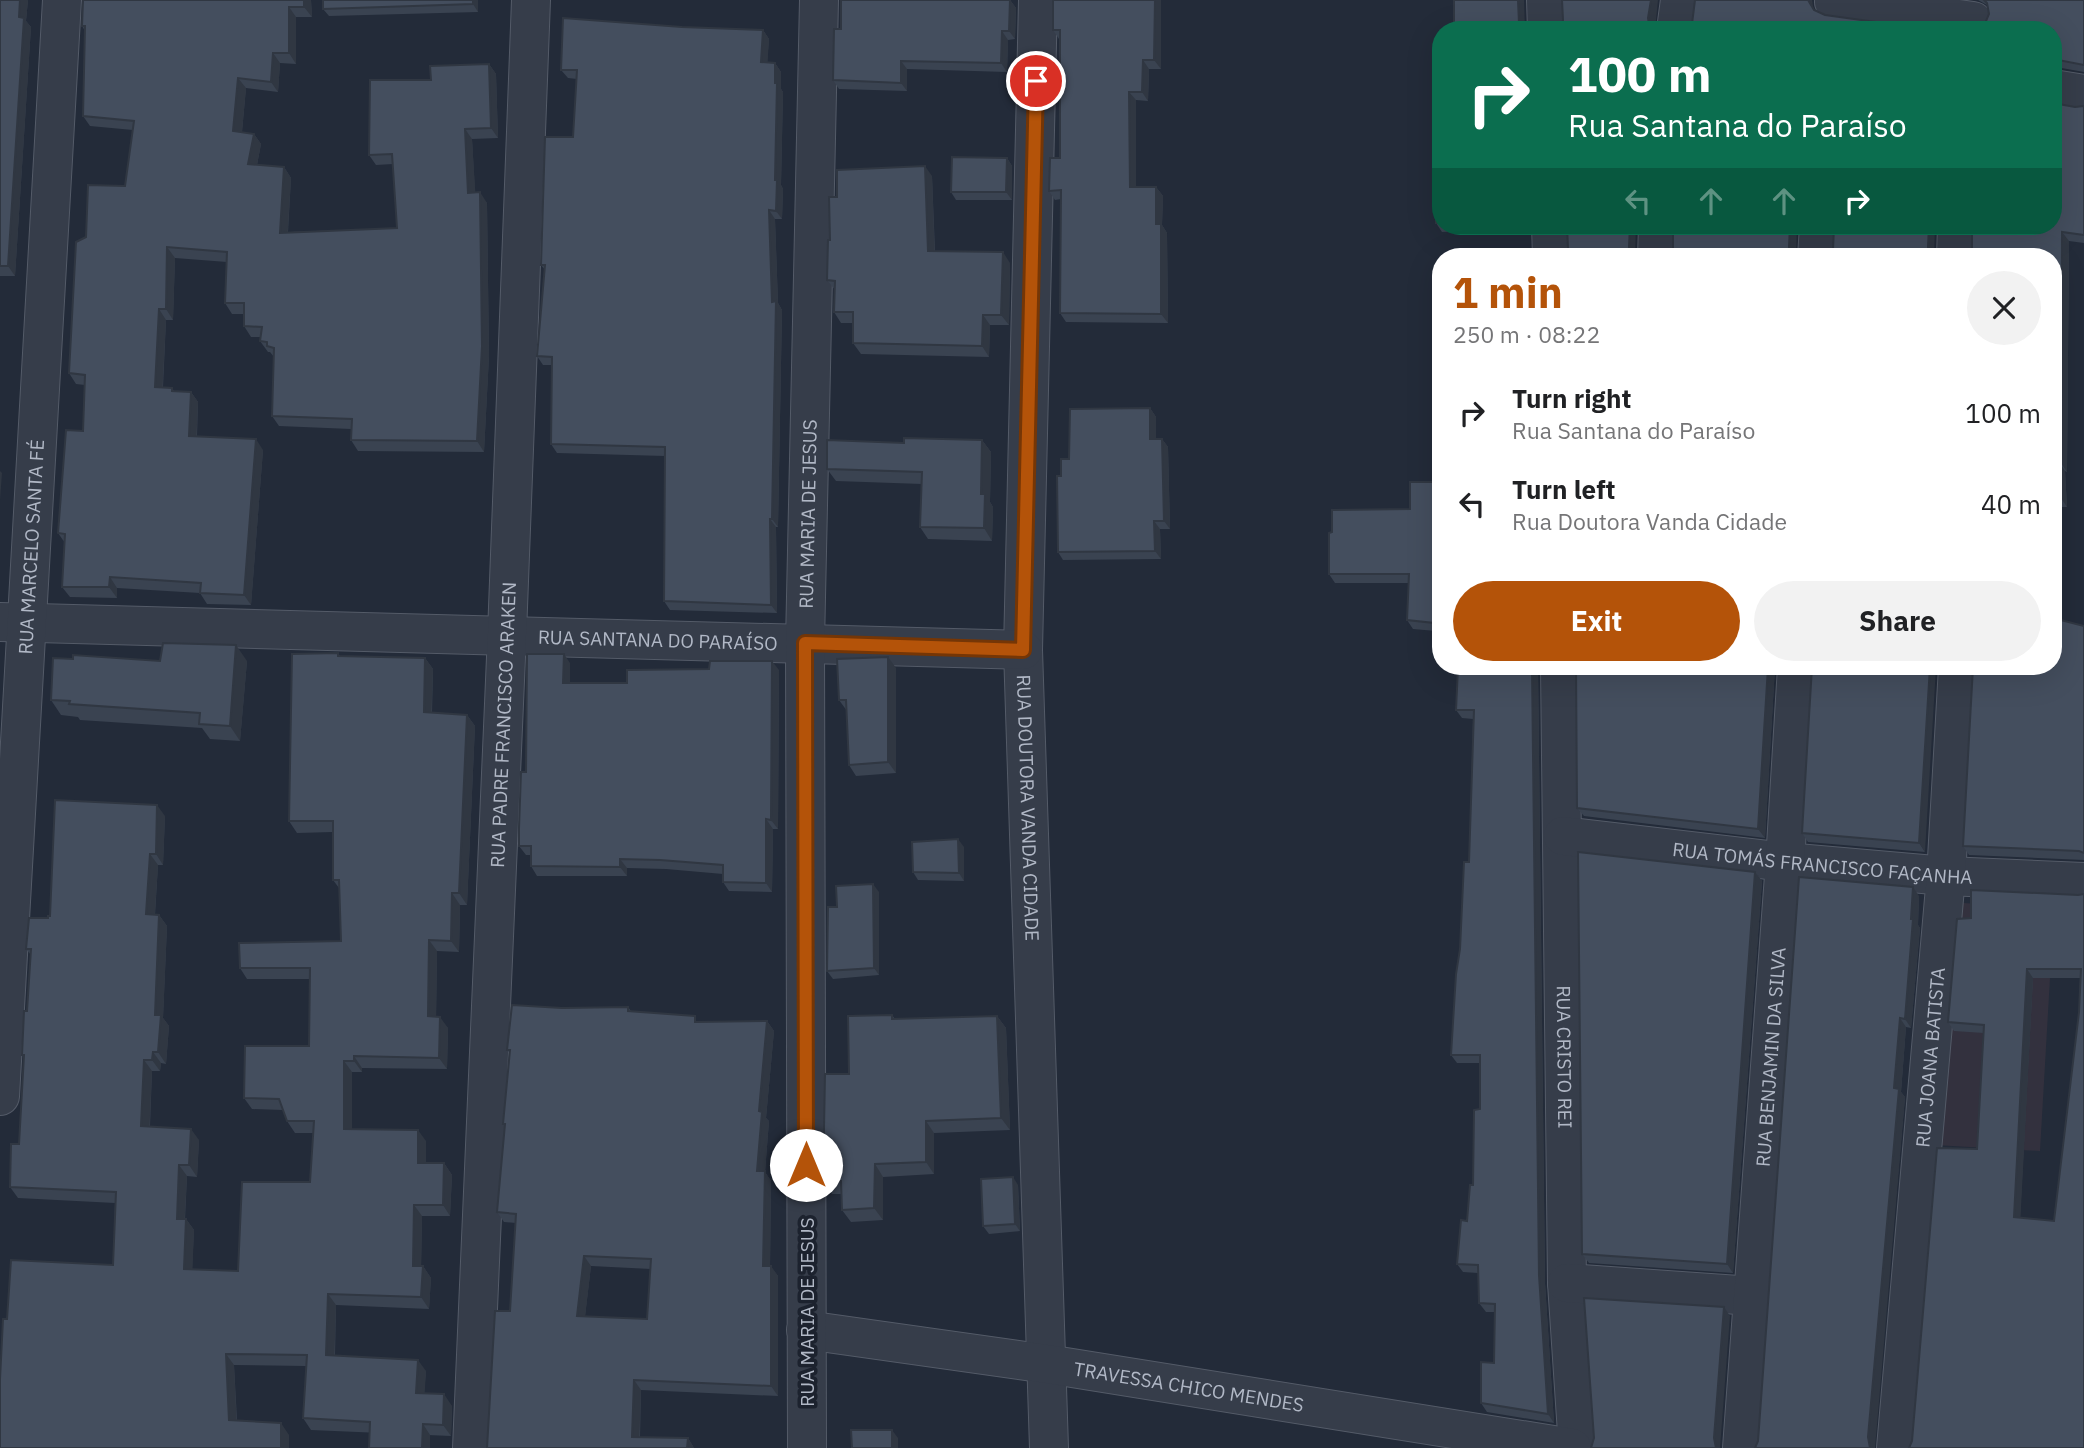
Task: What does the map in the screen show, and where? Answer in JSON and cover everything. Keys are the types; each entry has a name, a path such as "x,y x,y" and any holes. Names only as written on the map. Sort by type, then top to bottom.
{"street":[{"name":"RUA MARCELO SANTA FÉ","path":"0,1096 14,622 62,0"},
{"name":"RUA PADRE FRANCISCO ARAKEN","path":"471,1448 507,634 531,0"},
{"name":"RUA MARIA DE JESUS","path":"807,1448 805,643 819,0"},
{"name":"RUA DOUTORA VANDA CIDADE","path":"1038,0 1023,650 1049,1448"},
{"path":"1546,0 1547,21"},
{"path":"1677,21 1680,0"},
{"path":"1833,11 1973,17"},
{"path":"2062,90 2084,94"},
{"name":"RUA SANTANA DO PARAÍSO","path":"14,622 1023,650"},
{"name":"RUA CRISTO REI","path":"1560,675 1567,1283 1578,1448"},
{"name":"RUA BENJAMIN DA SILVA","path":"1742,1448 1797,675"},
{"name":"RUA JOANA BATISTA","path":"1896,1448 1946,876 1958,675"},
{"name":"RUA TOMÁS FRANCISCO FAÇANHA","path":"1563,836 1785,862 1946,876 2084,882"},
{"path":"1567,1283 1754,1296"},
{"name":"TRAVESSA CHICO MENDES","path":"806,1330 1047,1364 1572,1448"}],"shaded area":[{"path":"1949,902 2054,909 2040,1151 1935,1145"}],"building":[{"path":"0,0 20,0 19,17 24,18 8,266 0,266"},
{"path":"83,0 304,0 304,7 289,7 289,53 273,53 271,82 238,78 233,131 254,134 248,164 284,167 280,233 397,228 392,154 369,155 370,80 431,80 430,66 489,64 491,128 465,129 468,193 480,192 482,346 477,441 351,440 352,419 272,416 274,348 267,346 267,342 260,341 262,327 244,326 244,303 225,303 227,252 167,247 166,309 159,309 155,387 191,392 189,436 256,439 244,595 200,593 201,583 110,577 109,587 62,587 65,534 58,533 66,430 83,431 85,375 69,373 76,242 86,237 88,185 125,186 134,121 83,116"},
{"path":"323,0 473,0 473,4 323,9"},
{"path":"841,0 1010,0 1009,31 1002,31 1001,63 901,61 901,83 833,80 834,29 841,29"},
{"path":"1053,0 1155,0 1154,60 1143,60 1142,92 1129,92 1130,187 1156,187 1156,224 1161,224 1161,314 1060,313 1061,190 1049,191 1050,158 1060,158 1060,30 1053,30"},
{"path":"1454,0 1518,0 1519,21 1454,21"},
{"path":"1562,0 1651,0 1648,21 1563,20"},
{"path":"1695,0 1808,0 1814,10 1825,15 1869,21 1692,21"},
{"path":"1984,0 2084,0 2084,65 2062,61 2062,21 1986,21 1989,14"},
{"path":"563,18 763,30 761,62 775,63 776,211 769,210 772,302 776,301 770,519 771,605 664,601 665,447 551,444 552,357 537,356 545,265 541,265 545,137 573,137 577,70 561,70"},
{"path":"2062,105 2084,106 2084,235 2062,232"},
{"path":"952,157 1007,158 1006,192 951,192"},
{"path":"925,166 928,251 1003,252 1001,315 983,315 982,346 853,343 853,312 834,312 835,281 827,280 829,197 837,197 837,170"},
{"path":"1567,235 1630,235 1629,248 1568,248"},
{"path":"1673,235 1790,235 1789,248 1673,248"},
{"path":"1834,235 1929,235 1928,248 1833,248"},
{"path":"1972,235 2062,235 2062,248 1972,248"},
{"path":"1150,408 1150,439 1162,439 1164,521 1154,521 1155,551 1058,552 1057,476 1061,476 1061,459 1069,459 1070,409"},
{"path":"904,438 982,440 981,494 985,494 984,528 920,527 922,472 827,469 827,440 904,443"},
{"path":"1410,482 1432,482 1432,623 1407,620 1409,574 1329,574 1332,510 1410,509"},
{"path":"2062,620 2084,626 2084,853 1963,846 1973,675 2062,675"},
{"path":"163,643 236,645 230,726 199,724 200,713 69,704 70,701 51,700 53,658 73,659 73,655 160,661"},
{"path":"338,653 338,656 425,658 424,712 467,715 459,893 452,893 451,941 429,940 428,1016 440,1017 439,1058 354,1056 354,1061 344,1061 344,1129 418,1130 418,1163 444,1163 443,1205 414,1205 413,1266 423,1266 421,1297 328,1294 326,1355 418,1360 416,1393 444,1394 443,1425 423,1424 422,1448 369,1448 370,1422 303,1418 307,1355 226,1354 229,1420 281,1423 281,1448 0,1448 3,1319 7,1319 11,1260 113,1265 116,1192 10,1187 11,1144 19,1144 24,1011 27,1011 31,949 26,949 29,918 50,916 55,800 157,805 156,854 150,854 146,914 159,915 155,1015 161,1015 158,1052 153,1052 152,1060 144,1060 141,1126 191,1129 189,1165 179,1165 177,1219 186,1219 184,1269 238,1271 242,1182 310,1182 314,1121 287,1121 279,1099 244,1098 245,1046 309,1046 310,968 240,968 239,943 341,941 339,880 333,880 333,821 289,821 292,654"},
{"path":"527,654 564,654 563,683 627,683 627,670 709,669 710,661 772,661 771,820 766,819 766,883 723,882 723,865 660,860 620,859 620,867 531,866 531,846 519,846 521,772 526,772"},
{"path":"888,657 888,762 849,765 846,700 839,700 837,659"},
{"path":"1458,675 1532,675 1539,1275 1548,1414 1481,1403 1481,1362 1494,1363 1495,1304 1479,1303 1478,1265 1457,1264 1461,1220 1467,1221 1470,1185 1473,1185 1474,1110 1480,1109 1480,1055 1451,1055 1464,862 1469,862 1474,710 1456,710"},
{"path":"1576,675 1768,675 1758,829 1577,808"},
{"path":"1812,675 1930,675 1919,843 1802,833"},
{"path":"958,839 959,873 913,872 912,842"},
{"path":"1578,852 1755,872 1727,1264 1582,1254"},
{"path":"1799,877 1913,887 1905,1019 1900,1018 1894,1088 1899,1089 1868,1437 1870,1448 1755,1448 1758,1441"},
{"path":"873,884 874,968 827,971 828,907 837,907 836,886"},
{"path":"1971,890 2084,894 2084,1448 1909,1448 1912,1441 1937,1148 1977,1149 1984,1025 1948,1022 1957,919 1971,918","holes":["2027,969 2081,969 2079,1012 2054,1221 2014,1217"]},
{"path":"512,1005 562,1008 628,1007 628,1011 695,1016 695,1022 767,1021 757,1171 765,1171 763,1266 771,1266 771,1386 634,1380 632,1437 688,1438 687,1448 487,1448 495,1311 510,1311 516,1214 497,1212 510,1050 507,1050","holes":["584,1256 651,1259 647,1319 577,1316"]},
{"path":"892,1015 892,1019 997,1016 1001,1118 926,1121 926,1162 875,1164 874,1208 842,1210 841,1181 823,1182 825,1074 849,1074 848,1016"},
{"path":"1013,1177 1015,1224 983,1226 981,1179"},
{"path":"1584,1298 1724,1307 1714,1438 1716,1448 1591,1448 1594,1438"},
{"path":"851,1430 892,1430 892,1448 852,1448"}],"route":[{"path":"806,1165 805,643 1023,650 1036,81"}]}
